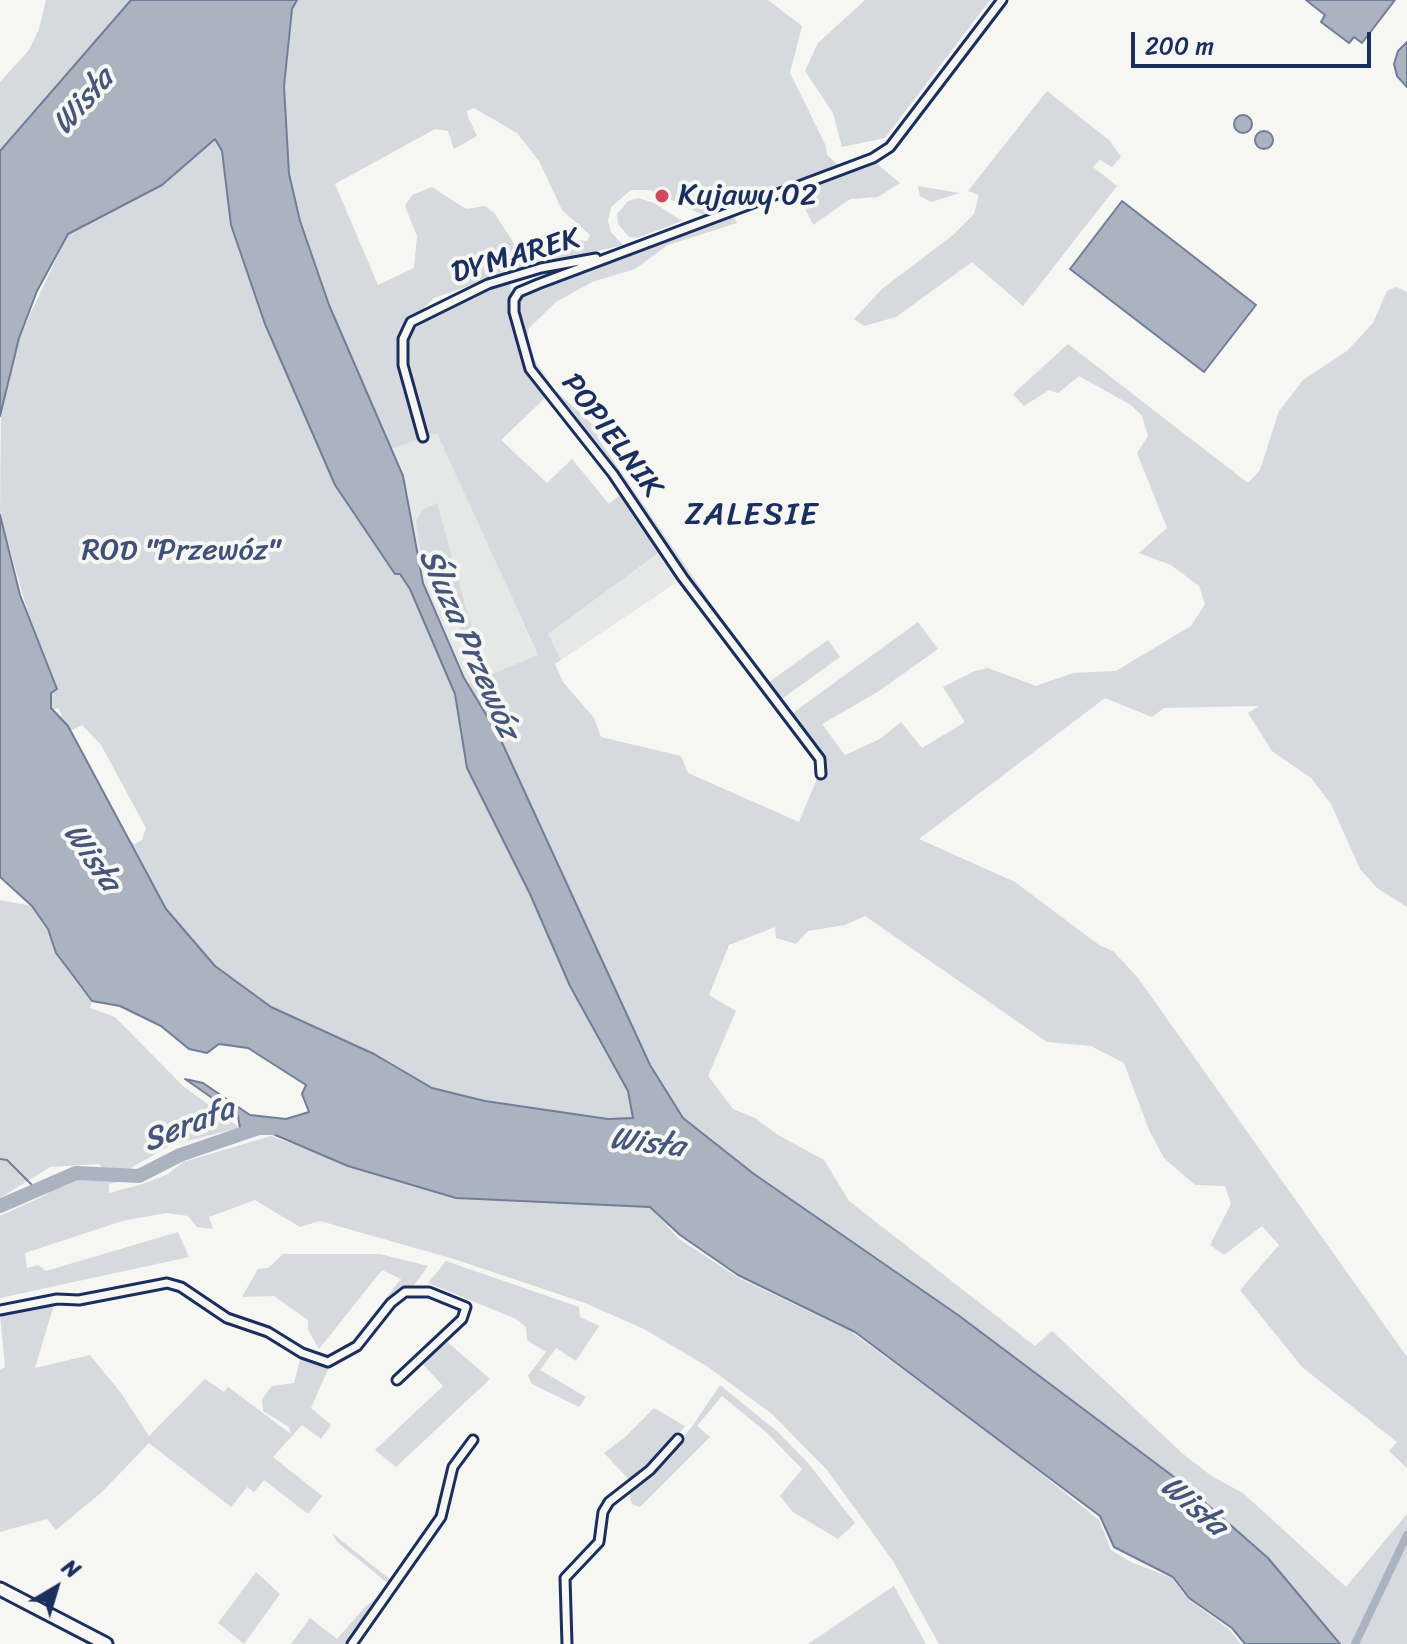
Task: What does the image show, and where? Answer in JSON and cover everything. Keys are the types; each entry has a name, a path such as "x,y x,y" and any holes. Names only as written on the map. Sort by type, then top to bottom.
{"street":[{"name":"POPIELNIK","path":"821,774 820,759 683,578 613,474 530,369 514,312 519,292 873,158 890,147 1002,0"},
{"name":"DYMAREK","path":"423,437 403,365 403,339 411,322 488,284 541,268 616,254"},
{"path":"0,1310 57,1299 79,1300 167,1283 181,1287 227,1318 268,1332 302,1353 328,1362 357,1346 391,1303 405,1292 429,1292 466,1307 462,1319 397,1380"},
{"path":"567,1644 565,1578 599,1542 603,1512 609,1502 650,1470 678,1439"},
{"path":"352,1644 441,1517 453,1467 473,1440"},
{"path":"0,1589 106,1644"}],"shaded area":[{"path":"437,432 538,656 468,684 418,568 407,492 391,449"},
{"path":"661,551 677,582 561,660 548,634"}],"green space":[{"path":"46,0 131,0 0,151 0,82 29,50 39,29"},
{"path":"297,0 768,0 802,26 790,73 825,144 827,155 838,165 705,216 650,190 631,190 611,207 608,221 611,232 623,245 507,273 434,298 424,308 430,314 510,280 515,333 521,334 516,305 521,295 731,213 737,223 668,245 635,269 592,282 556,302 529,328 527,339 534,359 553,388 594,426 600,441 710,602 769,682 828,640 840,657 779,701 675,562 621,480 539,379 547,396 501,440 547,483 572,459 609,504 624,492 661,551 548,634 561,660 555,664 563,682 594,718 601,737 681,756 688,773 799,822 818,776 825,776 827,758 790,715 918,622 938,649 879,691 822,724 845,755 880,739 901,722 922,748 965,722 943,687 975,671 988,668 1036,686 1073,673 1116,671 1191,626 1205,604 1199,586 1171,565 1139,553 1167,528 1137,453 1148,436 1142,416 1131,405 1079,376 1058,393 1049,390 1024,406 1013,394 1068,344 1248,483 1260,470 1279,411 1303,380 1347,351 1373,323 1387,291 1396,287 1407,292 1407,907 1377,888 1360,869 1331,804 1311,778 1272,751 1248,713 1259,706 1164,708 1152,717 1105,698 919,839 1015,882 1099,945 1113,951 1138,978 1407,1357 1407,1468 1389,1451 1397,1442 1302,1367 1240,1290 1279,1245 1262,1226 1224,1255 1210,1245 1231,1204 1225,1186 1195,1185 1164,1158 1149,1130 1124,1063 1091,1046 1047,1042 865,916 845,925 808,931 796,944 776,938 775,927 729,945 709,995 736,1011 708,1076 733,1109 755,1118 778,1135 824,1160 849,1201 1035,1346 1052,1331 1183,1454 1213,1477 1243,1493 1346,1587 1407,1514 1407,1644 1340,1644 1268,1558 1186,1486 1006,1352 754,1174 683,1118 650,1065 499,736 468,684 538,655 437,433 391,449 329,305 300,221 289,174 284,86 292,9","holes":["474,108 517,133 539,161 562,210 590,235 587,241 575,240 534,253 520,253 495,214 485,206 466,209 432,187 412,195 405,206 417,236 414,268 378,285 335,184 435,129 448,131 454,149 477,136 467,111"]},
{"path":"865,0 990,0 885,138 842,147 833,113 805,71 818,43"},
{"path":"1047,91 1110,141 1121,157 1112,167 1100,160 1093,167 1117,186 1023,306 972,262 896,317 864,326 854,319 883,288 952,236 974,214 979,195 968,191"},
{"name":"ROD \"Przewóz\"","path":"215,138 222,151 231,225 265,324 335,485 410,589 455,694 467,768 530,894 570,986 628,1091 633,1119 608,1119 485,1101 432,1088 374,1054 271,1007 215,966 166,909 129,841 135,844 142,840 146,828 101,745 82,725 70,731 57,718 62,715 58,708 53,710 49,703 51,693 0,515 1,408 19,338 68,234 162,185"},
{"path":"869,161 876,163 900,183 878,197 850,199 813,225 797,191"},
{"path":"918,186 960,193 931,202 920,196"},
{"path":"639,198 654,203 682,221 637,238 629,237 618,224 617,214 628,201"},
{"path":"437,503 477,651 471,648 447,604 433,590 420,548 416,521 423,510"},
{"path":"0,900 32,906 48,929 56,953 92,1001 90,1008 115,1017 183,1086 240,1128 171,1145 129,1169 122,1181 109,1184 109,1193 168,1174 183,1162 271,1136 388,1179 456,1198 650,1207 679,1239 739,1278 850,1331 1005,1445 1099,1520 1111,1550 1131,1562 1172,1578 1189,1600 1229,1629 1241,1644 939,1644 893,1561 827,1470 772,1414 708,1367 644,1329 585,1303 454,1259 320,1221 300,1227 255,1200 209,1217 213,1229 197,1227 188,1216 166,1213 122,1221 25,1253 27,1268 38,1265 46,1271 178,1232 189,1257 0,1298 0,1216 46,1195 64,1180 106,1178 107,1173 99,1164 50,1167 0,1198"},
{"path":"283,1254 380,1254 428,1266 414,1285 398,1292 348,1346 401,1279 382,1270 319,1349 308,1330 308,1320 274,1296 242,1297 258,1269 268,1268"},
{"path":"446,1261 579,1307 580,1317 599,1326 576,1361 556,1348 540,1370 586,1397 579,1407 532,1384 528,1376 546,1352 527,1340 526,1327 516,1319 428,1283"},
{"path":"55,1301 35,1368 90,1355 121,1393 149,1436 205,1379 224,1392 228,1387 291,1434 289,1427 263,1411 262,1399 272,1386 294,1383 301,1356 329,1367 311,1408 331,1425 321,1439 302,1425 273,1457 322,1496 308,1514 264,1480 254,1492 247,1487 231,1507 149,1443 102,1492 56,1530 47,1519 0,1532 0,1370 5,1367 0,1314"},
{"path":"444,1339 490,1379 396,1467 375,1450 443,1386 421,1362"},
{"path":"720,1385 778,1432 808,1463 855,1523 838,1539 793,1512 780,1496 802,1469 767,1433 722,1396 697,1426 710,1437 640,1507 632,1504 629,1492 691,1428"},
{"path":"654,1408 685,1426 668,1448 631,1482 604,1453"},
{"path":"332,1533 392,1581 390,1585 337,1542"},
{"path":"256,1572 280,1594 244,1644 218,1623"},
{"path":"894,1586 926,1644 808,1644"},
{"path":"387,1589 348,1644 291,1644 310,1618 337,1639 366,1606"}],"water":[{"name":"Wisła","path":"131,0 297,0 292,9 284,86 289,174 300,221 329,305 403,476 423,583 464,678 499,736 650,1065 683,1118 754,1174 958,1315 1186,1486 1268,1558 1340,1644 1245,1644 1232,1628 1189,1598 1173,1577 1114,1547 1100,1516 855,1332 738,1275 680,1235 650,1207 456,1198 348,1166 259,1128 240,1128 238,1116 185,1079 203,1083 250,1115 286,1119 309,1112 302,1094 306,1085 248,1048 219,1044 207,1053 189,1049 161,1026 120,1006 92,1001 56,953 48,929 32,906 0,877 0,515 20,595 57,689 51,693 51,708 68,726 166,909 215,966 271,1007 374,1054 432,1088 485,1101 608,1119 633,1118 628,1091 570,986 530,894 467,768 455,694 410,589 400,574 395,574 335,485 265,324 231,225 222,151 215,139 162,185 68,234 37,291 19,338 0,416 0,151"},
{"path":"1306,0 1395,0 1362,43 1354,37 1349,43 1321,22 1325,15"},
{"path":"1407,42 1407,87 1397,76 1394,64 1398,51"},
{"path":"1243,115 1252,124 1243,133 1234,124"},
{"path":"1264,131 1273,140 1264,149 1255,140"},
{"path":"1122,201 1256,305 1204,372 1070,269"}],"waterway":[{"name":"Serafa","path":"0,1206 76,1173 139,1176 180,1155 259,1128 274,1128"},
{"path":"0,1159 7,1160 36,1189"},
{"path":"1355,1644 1407,1535"}],"place":[{"name":"Kujawy 02","path":"662,196"}],"district":[{"name":"ZALESIE","path":"752,516"}],"water label":[{"name":"Śluza Przewóz","path":"468,644"}]}
